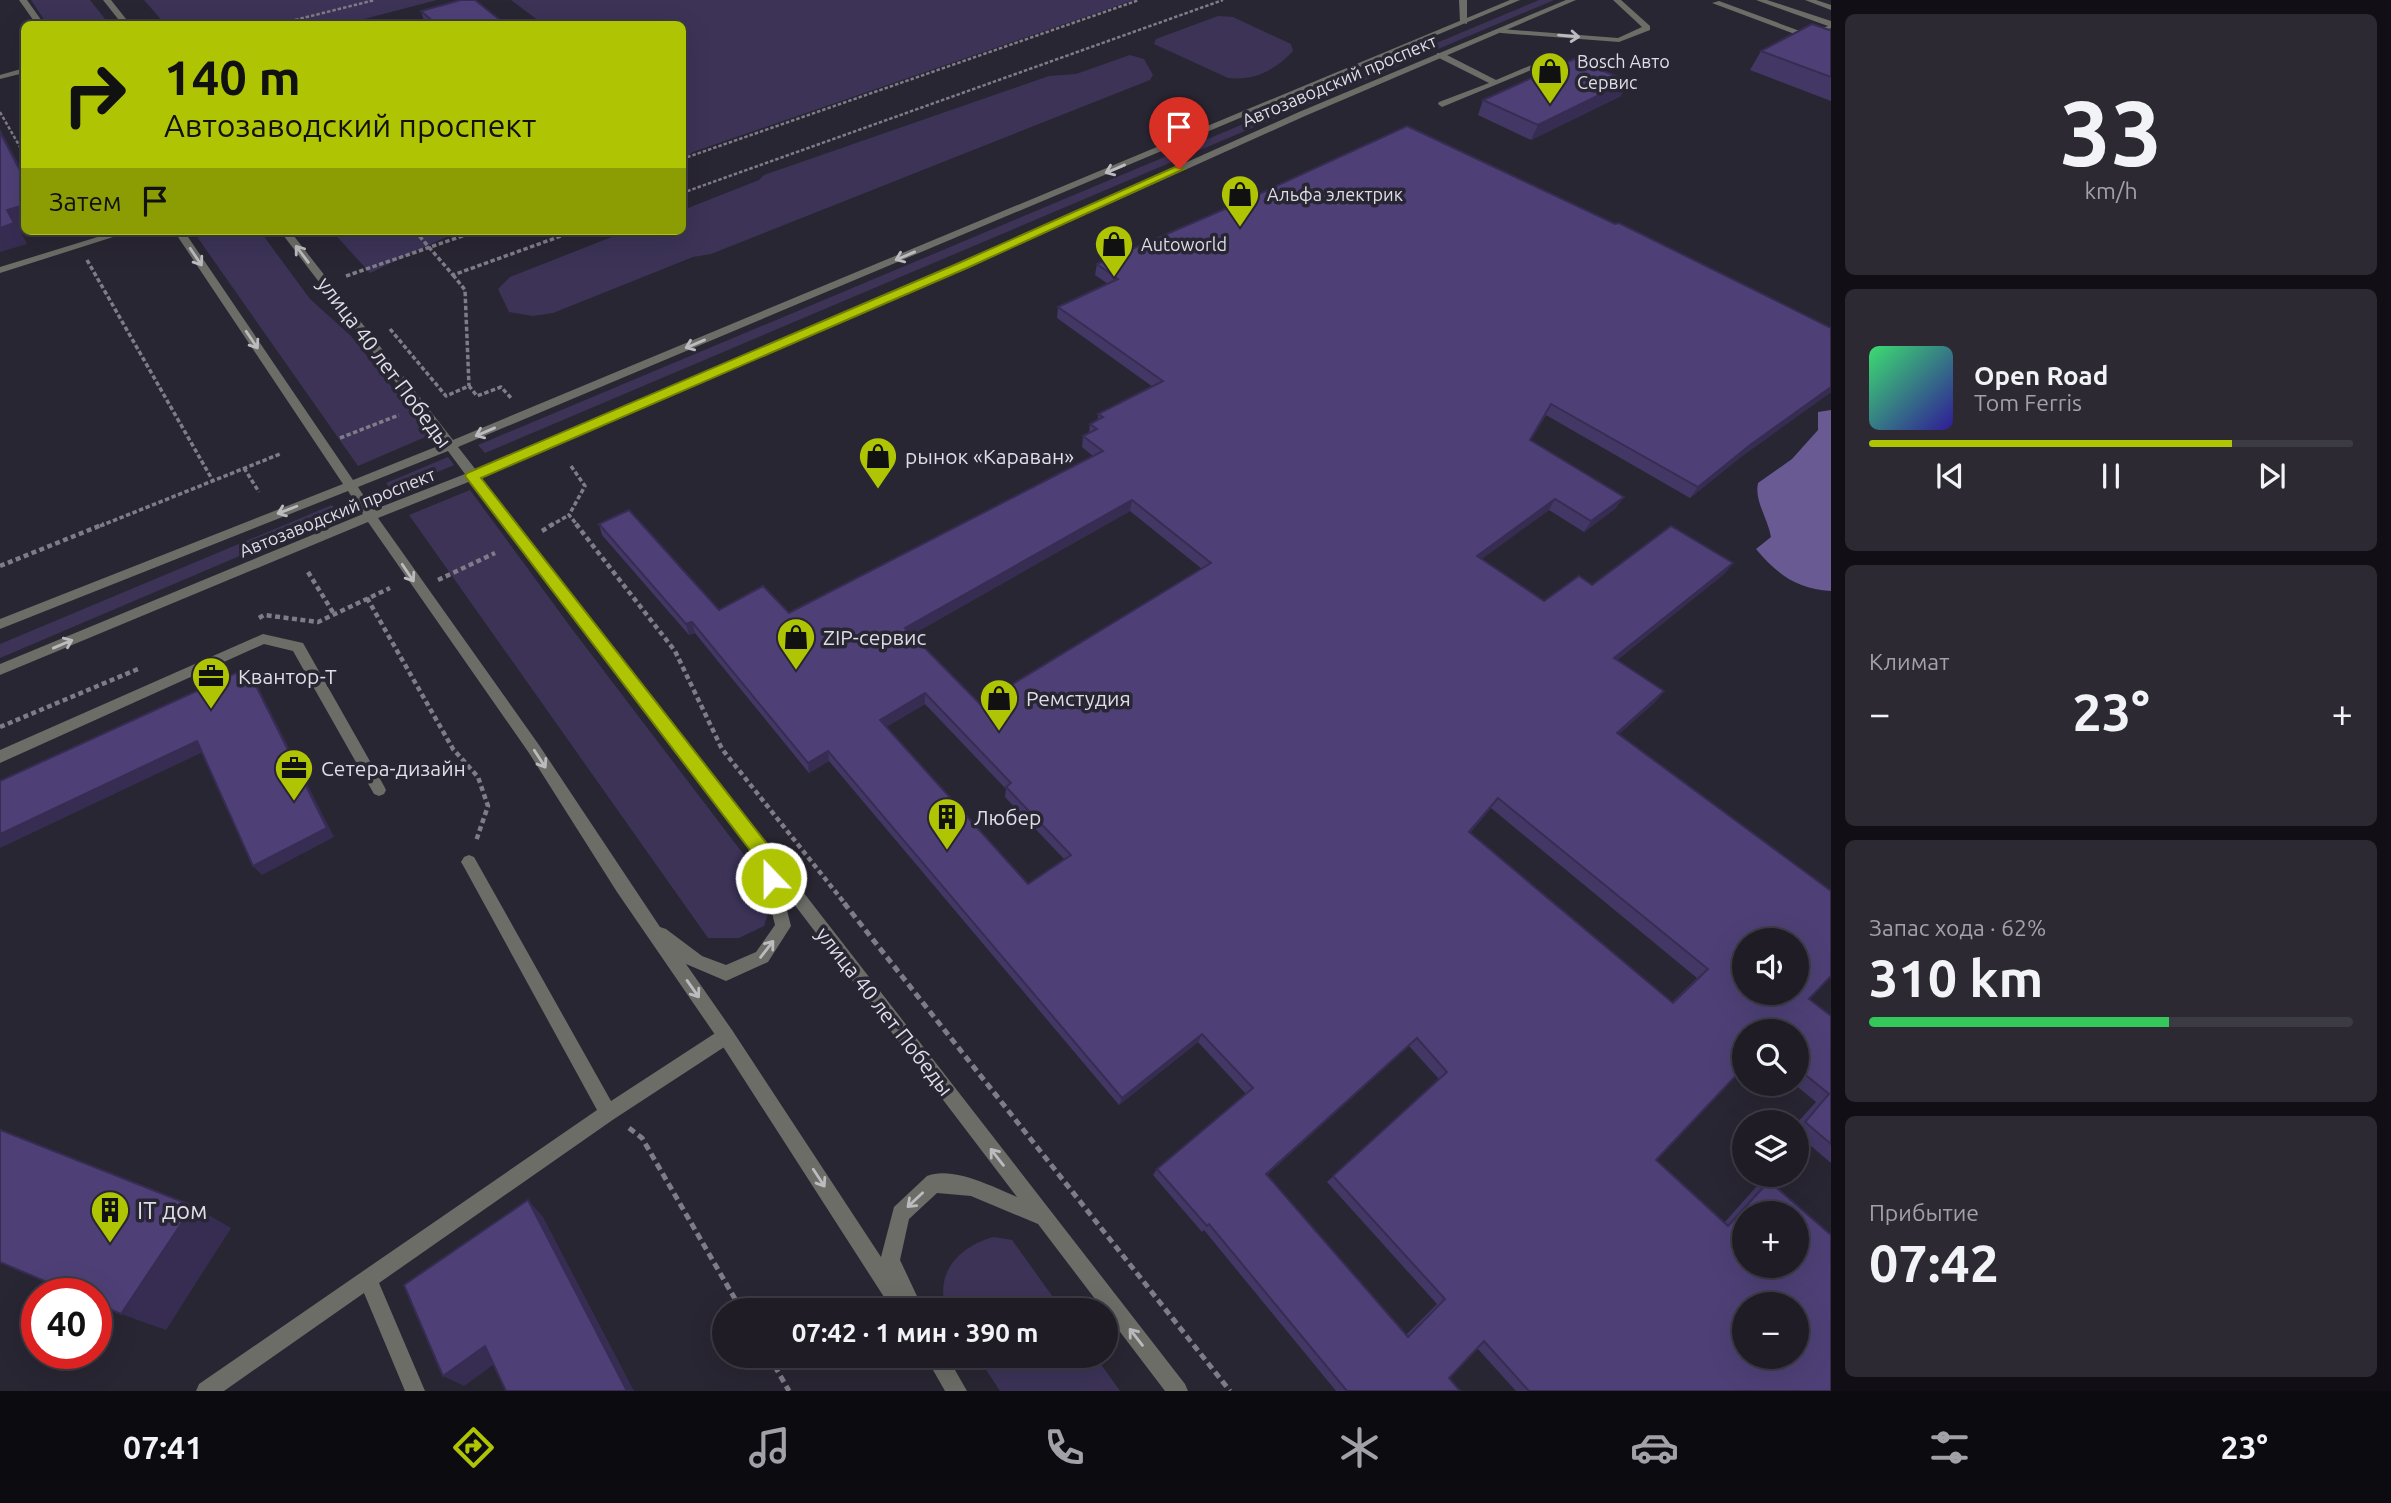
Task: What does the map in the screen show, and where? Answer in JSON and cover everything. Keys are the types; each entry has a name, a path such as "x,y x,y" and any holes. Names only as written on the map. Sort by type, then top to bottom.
{"street":[{"path":"23,0 38,21"},
{"path":"107,0 124,21"},
{"path":"1463,0 1464,22"},
{"name":"Автозаводский проспект","path":"0,624 450,446 1516,0"},
{"name":"Автозаводский проспект","path":"0,670 472,476 963,266 1440,55 1572,0"},
{"path":"1501,31 1619,40 1647,28 1617,0"},
{"path":"1760,0 1831,26"},
{"path":"1809,0 1831,8"},
{"path":"1716,3 1808,37 1831,26"},
{"path":"1447,30 1466,31 1472,35 1473,41"},
{"path":"1440,55 1496,83"},
{"path":"1442,104 1544,63"},
{"path":"0,77 21,72"},
{"path":"0,270 114,235"},
{"path":"182,235 415,582 534,749 897,1298"},
{"name":"улица 40 лет Победы","path":"288,235 1178,1391"},
{"path":"0,757 263,639 298,647 379,790"},
{"path":"648,924 696,962 726,973 762,957 783,926 764,855"},
{"path":"469,862 608,1113"},
{"path":"206,1391 608,1113 726,1036"},
{"path":"908,1298 890,1261 901,1214 934,1183 971,1187 1044,1217"},
{"path":"368,1279 415,1391"},
{"path":"943,1368 957,1391"}],"path":[{"path":"291,21 375,0"},
{"path":"686,158 1139,0"},
{"path":"686,192 1223,0"},
{"path":"0,112 21,149"},
{"path":"419,235 465,290 469,386 477,396 501,387 512,399"},
{"path":"345,276 466,235"},
{"path":"453,275 564,235"},
{"path":"79,246 213,481"},
{"path":"446,396 469,386"},
{"path":"333,440 399,415"},
{"path":"0,566 280,454"},
{"path":"538,533 569,515 585,486 571,466"},
{"path":"244,468 259,492"},
{"path":"569,515 675,651 722,749 1230,1391"},
{"path":"434,582 495,553"},
{"path":"308,572 334,614 390,588"},
{"path":"367,598 453,750 478,777 488,806 469,862"},
{"path":"608,1113 642,1138 734,1298"},
{"path":"776,1368 789,1391"}],"shaded area":[{"path":"31,0 90,0 107,21 45,21"},
{"path":"144,0 437,0 356,21 162,21"},
{"path":"511,0 1134,0 693,152 686,157 686,21 539,21"},
{"path":"1539,0 1554,0 485,453 478,445"},
{"path":"1218,16 1233,17 1291,44 1293,51 1264,73 1247,78 1228,78 1154,44 1156,39"},
{"path":"1130,55 1144,59 1153,75 1150,80 711,254 693,257 553,313 533,316 509,312 498,289 510,277 617,235 686,235 686,209 759,180 764,175 1049,76 1076,74"},
{"path":"196,235 263,235 310,299 351,336 430,435 358,466"},
{"path":"336,235 452,235 446,237 370,273"},
{"path":"1831,410 1831,591 1808,587 1789,579 1756,549 1771,537 1758,496 1758,483 1792,459 1818,430 1818,412"},
{"path":"448,457 454,465 392,491 386,483"},
{"path":"470,490 760,876 770,908 764,926 739,938 708,938 409,515"},
{"path":"332,505 338,514 0,658 0,644"},
{"path":"994,1237 1012,1240 1054,1298 944,1298 946,1274 952,1264 970,1247"},
{"path":"985,1368 1104,1368 1120,1391 1000,1391"}],"building":[{"path":"461,0 475,0 501,21 433,21 421,11"},
{"path":"1812,24 1831,29 1831,77 1761,51"},
{"path":"1574,59 1628,81 1538,125 1483,100"},
{"path":"1407,126 1615,224 1619,223 1831,328 1831,387 1750,445 1698,487 1551,404 1530,440 1624,497 1591,521 1555,499 1477,556 1544,601 1579,576 1592,585 1671,526 1733,563 1614,658 1664,691 1617,733 1831,891 1831,976 1809,999 1831,1016 1831,1144 1809,1125 1809,1117 1829,1094 1809,1078 1809,1019 1732,1019 1732,1080 1656,1160 1728,1226 1732,1222 1732,1278 1809,1278 1809,1216 1831,1235 1831,1391 1529,1391 1484,1341 1449,1378 1460,1391 1347,1391 1209,1224 1207,1226 1157,1169 1253,1088 1202,1034 1122,1098 828,751 808,763 692,622 686,624 599,524 629,510 719,610 763,586 789,613 1103,451 1083,436 1097,429 1090,424 1103,417 1098,414 1163,381 1058,307 1118,279 1097,264 1246,200","holes":["1132,500 1211,563 980,704 905,628","925,693 1011,783 1006,787 1071,855 1028,884 880,720","1498,798 1708,969 1673,1003 1469,832","1417,1038 1447,1072 1333,1176 1445,1299 1408,1337 1266,1174"]},
{"path":"0,132 21,172 21,206 7,210 14,223 0,228"},
{"path":"247,668 327,828 253,866 197,741 0,834 0,781"},
{"name":"IT дом","path":"0,1130 193,1206 121,1314 112,1310 112,1278 38,1278 0,1262"},
{"path":"1764,1187 1776,1187 1792,1201 1751,1201"},
{"path":"528,1200 627,1391 506,1391 485,1346 443,1376 404,1285"}],"place":[{"name":"Bosch Авто Сервис","path":"1550,105"},
{"name":"Альфа электрик","path":"1240,228"},
{"name":"Autoworld","path":"1114,278"},
{"name":"рынок «Караван»","path":"878,490"},
{"name":"ZIP-сервис","path":"796,671"},
{"name":"Квантор-Т","path":"211,710"},
{"name":"Ремстудия","path":"999,732"},
{"name":"Сетера-дизайн","path":"294,802"},
{"name":"Любер","path":"947,851"},
{"name":"IT дом","path":"110,1244"}],"route":[{"path":"771,878 764,855 696,763 472,476 963,266 1179,169"}]}
